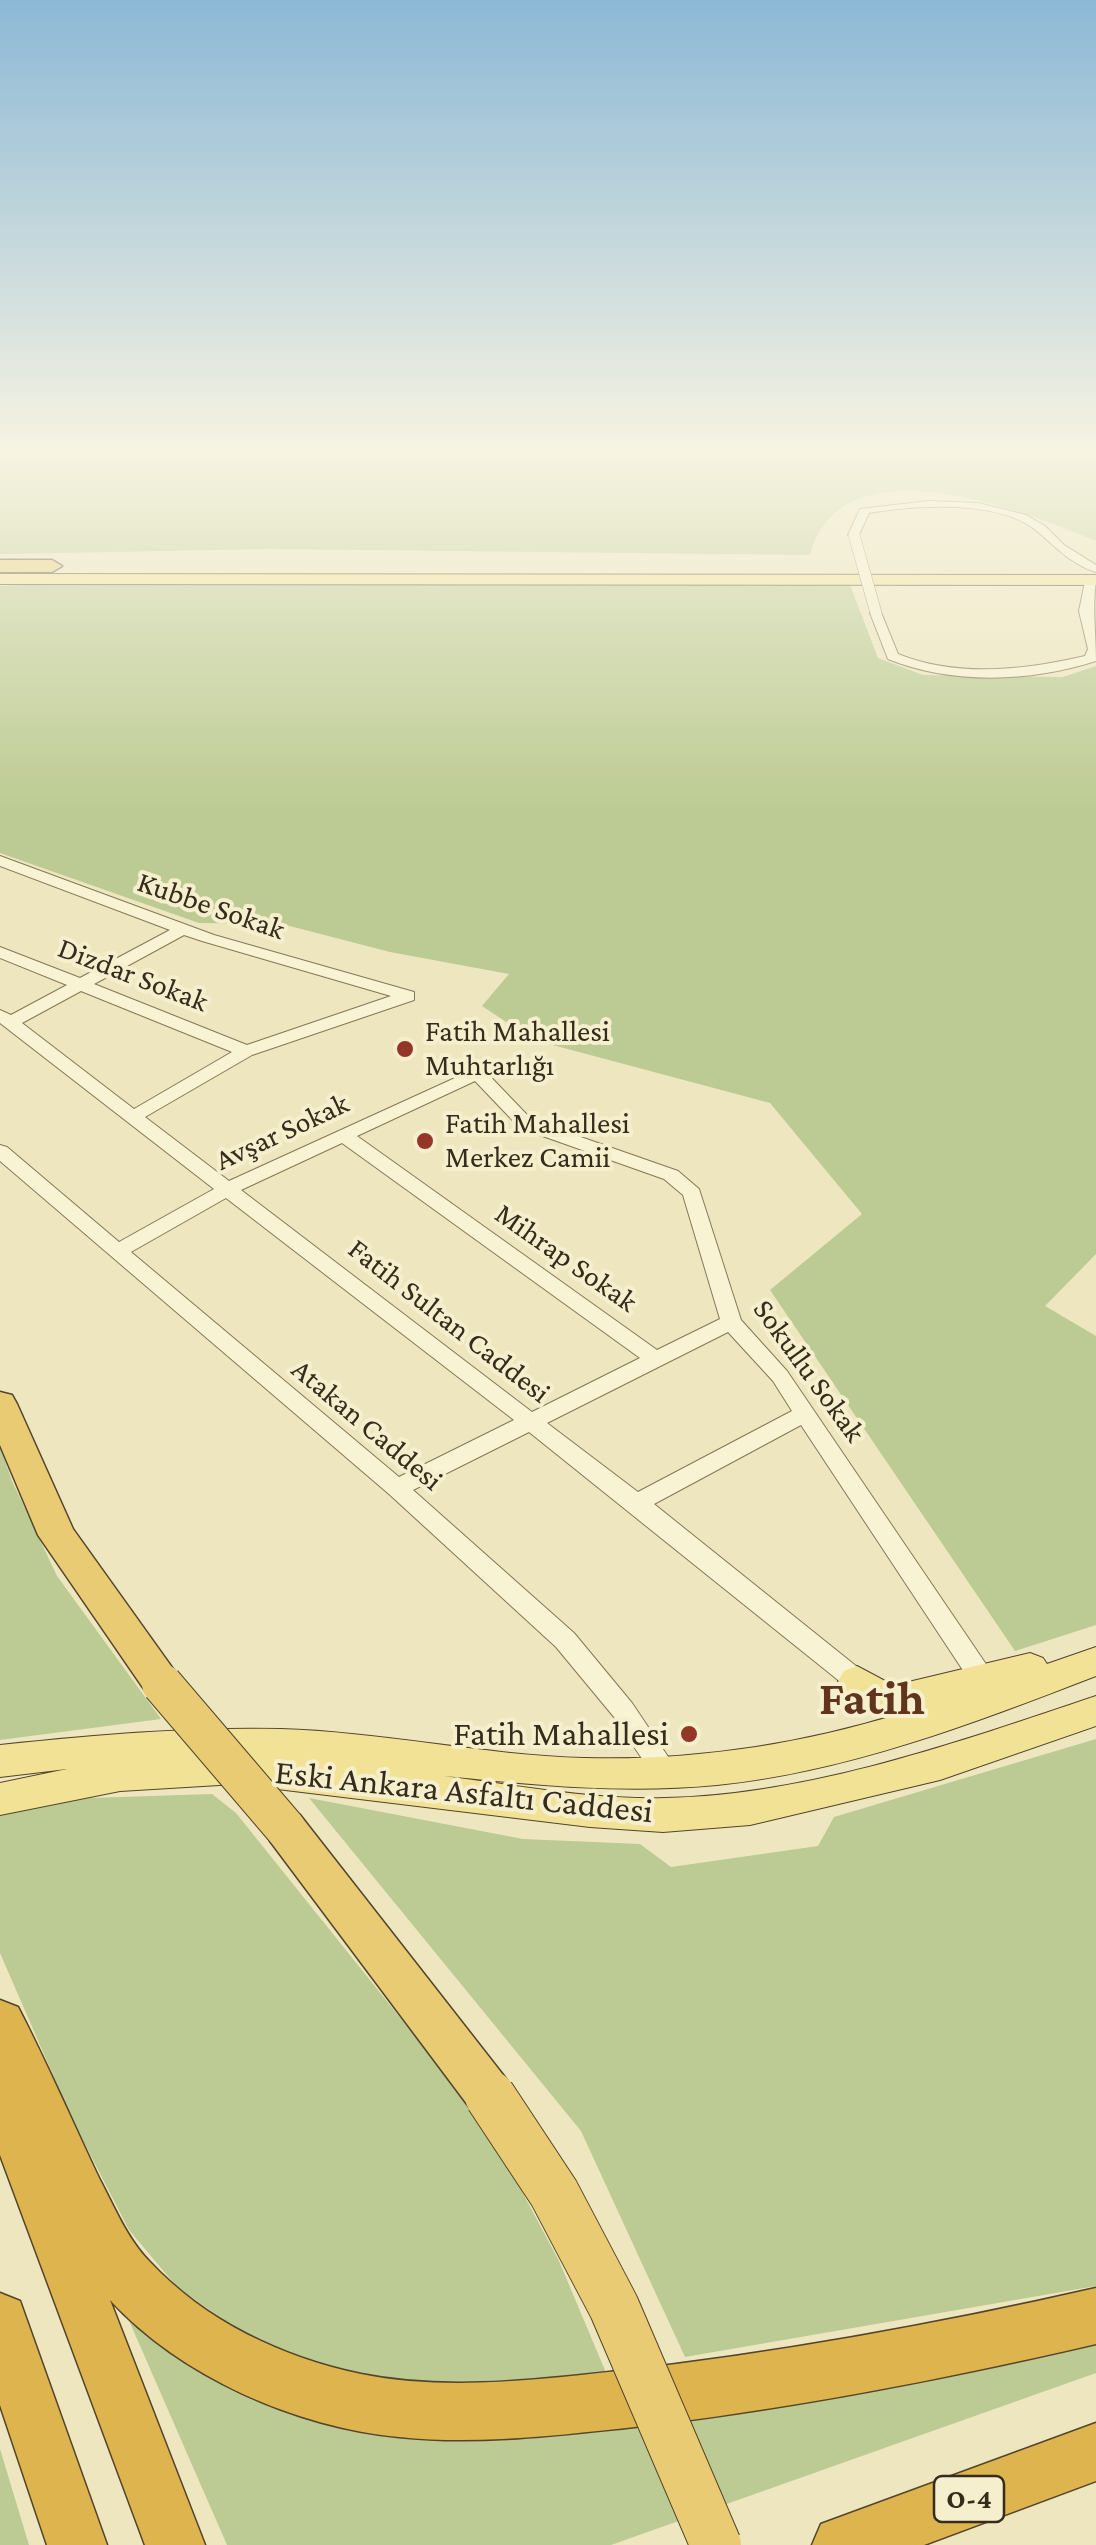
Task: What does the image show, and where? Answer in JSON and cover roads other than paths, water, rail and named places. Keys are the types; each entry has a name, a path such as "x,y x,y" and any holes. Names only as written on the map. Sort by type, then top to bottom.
{"highway":[{"path":"0,1404 57,1535 162,1684 284,1828 490,2096 554,2193 614,2307 716,2545"},
{"path":"0,2023 98,2232 131,2283 177,2321 228,2354 330,2396 466,2414 735,2388 1096,2316"},
{"path":"0,2086 173,2540"},
{"path":"0,2320 77,2543"},
{"name":"O-4","path":"842,2545 1096,2452"}],"main road":[{"path":"412,569 1094,574"},
{"path":"0,578 1094,574"},
{"path":"858,1681 878,1696 900,1700 1096,1651"},
{"name":"Eski Ankara Asfaltı Caddesi","path":"0,1761 137,1746 283,1745 584,1774 717,1770 858,1742 998,1698 1096,1661"},
{"path":"750,1808 823,1782 840,1771 858,1742 867,1702 858,1681"},
{"name":"Eski Ankara Asfaltı Caddesi","path":"0,1799 120,1776 236,1768 590,1810 664,1814 750,1808 940,1764 1096,1711"}],"street":[{"path":"864,569 894,656 916,668 1052,669 1091,658 1094,649 1084,612 1094,574"},
{"name":"Kubbe Sokak","path":"0,861 185,928 408,996 246,1051"},
{"path":"6,1018 78,986 185,928"},
{"name":"Dizdar Sokak","path":"0,952 246,1051"},
{"name":"Fatih Sultan Caddesi","path":"6,1018 636,1503 858,1681"},
{"path":"134,1116 246,1051"},
{"name":"Avşar Sokak","path":"116,1252 228,1188 478,1073"},
{"name":"Sokullu Sokak","path":"478,1073 526,1124 671,1175 692,1194 730,1322 780,1376 983,1680"},
{"name":"Mihrap Sokak","path":"345,1136 655,1359"},
{"name":"Atakan Caddesi","path":"0,1150 397,1488 565,1640 622,1710 666,1773"},
{"path":"397,1488 730,1322"},
{"path":"636,1503 805,1413"}],"place":[{"name":"Fatih Mahallesi Muhtarlığı","path":"405,1049"},
{"name":"Fatih Mahallesi Merkez Camii","path":"425,1141"},
{"name":"Fatih Mahallesi","path":"689,1734"}],"district":[{"name":"Fatih","path":"872,1699"}]}
